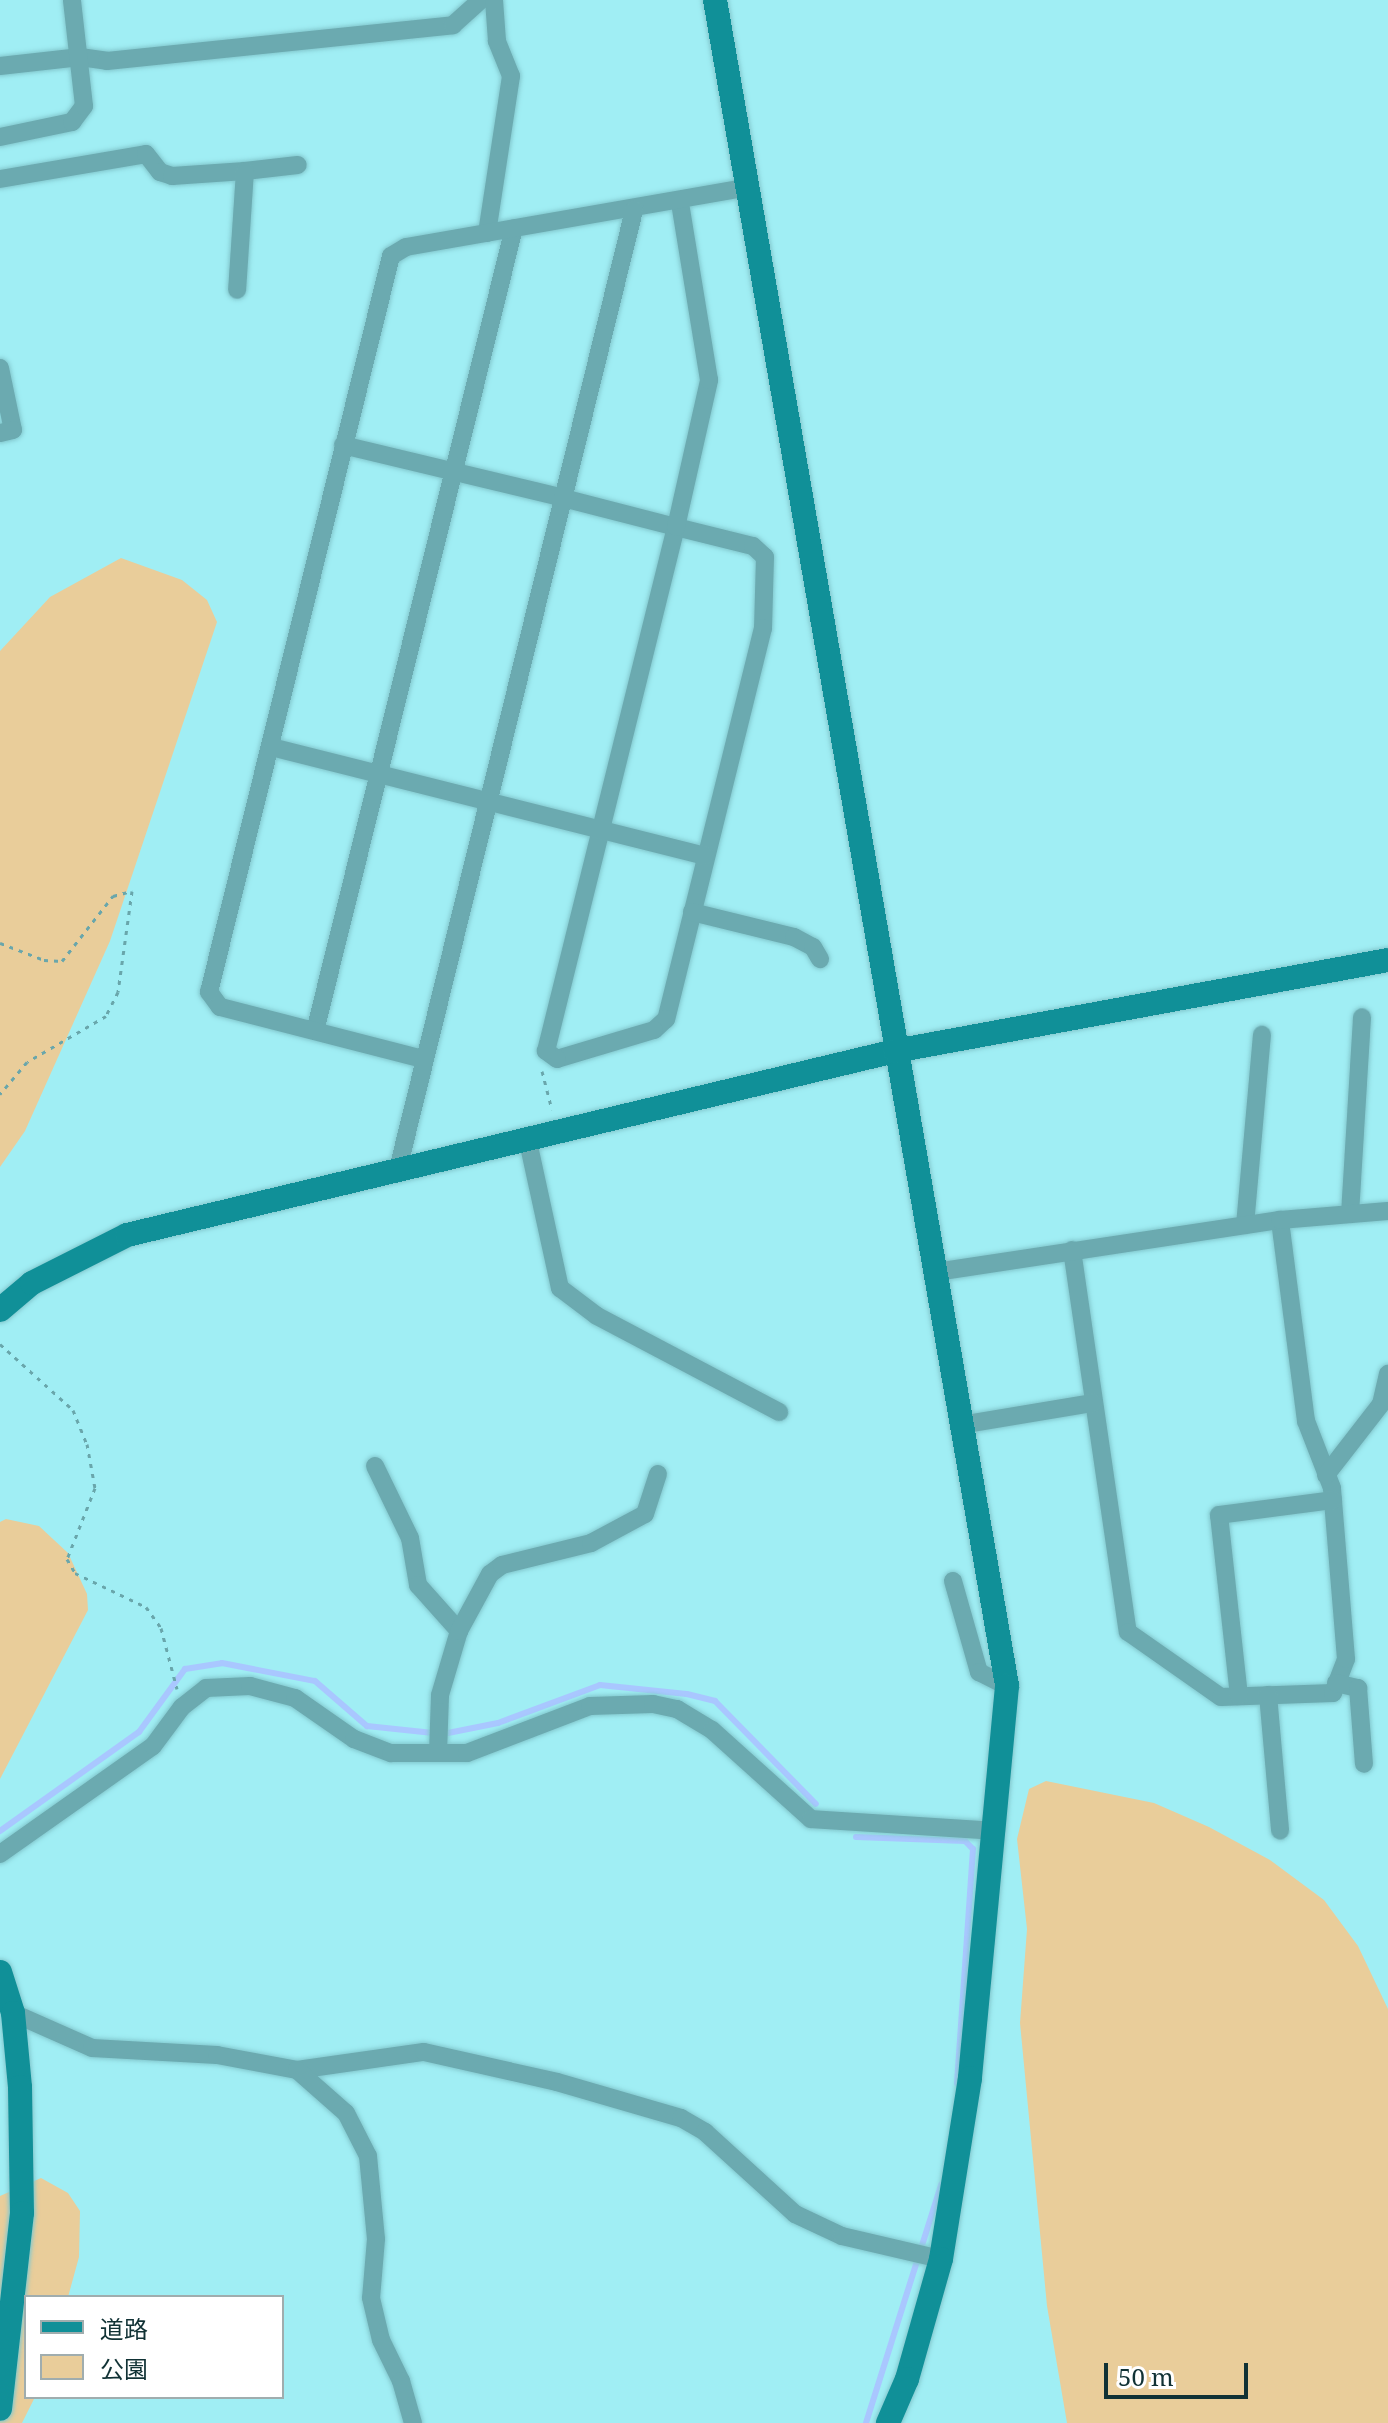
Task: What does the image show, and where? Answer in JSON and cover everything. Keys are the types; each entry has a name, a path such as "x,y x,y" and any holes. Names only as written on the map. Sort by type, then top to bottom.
{"street":[{"path":"0,137 72,122 84,106 72,0"},
{"path":"0,66 80,57 107,61 453,25 481,0"},
{"path":"487,233 511,76 497,41 494,0"},
{"path":"715,0 750,187 895,1051 1007,1686 996,1831 970,2078 938,2258 907,2379 888,2423"},
{"path":"0,179 146,154 160,172 172,176 298,165"},
{"path":"237,290 245,171"},
{"path":"423,1059 220,1007 209,992 391,256 406,247 680,202 750,187"},
{"path":"343,445 563,498 676,527 753,546 765,557 763,628 666,1019 654,1030 557,1059 546,1051 676,527 709,380 680,202"},
{"path":"398,1169 634,210"},
{"path":"315,1031 514,228"},
{"path":"0,368 13,430 0,433"},
{"path":"271,747 705,856"},
{"path":"692,912 794,937 813,947 820,959"},
{"path":"0,1310 32,1283 127,1235 557,1129 895,1051 1388,960"},
{"path":"1350,1214 1362,1017"},
{"path":"1245,1225 1262,1035"},
{"path":"527,1137 560,1288 597,1316 779,1412"},
{"path":"936,1272 1280,1220 1388,1211"},
{"path":"1072,1250 1128,1632 1221,1697 1333,1693 1346,1659 1333,1500 1306,1421 1280,1220"},
{"path":"1326,1475 1381,1404 1388,1374"},
{"path":"961,1425 1093,1403"},
{"path":"375,1466 410,1538 418,1585 459,1631"},
{"path":"438,1753 440,1695 459,1631 490,1574 502,1565 591,1543 645,1514 658,1474"},
{"path":"1239,1696 1219,1515 1333,1500"},
{"path":"953,1581 979,1672 1007,1686"},
{"path":"1336,1683 1358,1688 1364,1764"},
{"path":"0,1854 153,1746 182,1707 206,1688 250,1686 295,1698 354,1739 391,1753 467,1753 590,1706 653,1704 677,1709 712,1730 811,1819 996,1831"},
{"path":"1268,1695 1280,1830"},
{"path":"0,1972 13,2013 22,2213 2,2355 0,2409"},
{"path":"13,2013 92,2048 217,2055 297,2070 424,2052 681,2118 705,2132 795,2214 842,2236 938,2258"},
{"path":"297,2070 346,2113 368,2156 376,2239 371,2298 381,2340 401,2381 413,2423"}],"path":[{"path":"0,943 44,960 62,961 113,896 132,891 118,992 106,1016 27,1062 0,1094"},
{"path":"546,1051 542,1072 557,1129"},
{"path":"0,1344 73,1410 87,1444 95,1488 67,1559 75,1573 146,1607 161,1628 182,1707"}],"green space":[{"path":"121,558 182,580 207,600 217,622 110,941 25,1131 0,1167 0,651 50,597"},
{"path":"6,1519 39,1526 68,1553 87,1594 88,1610 0,1779 0,1522"},
{"path":"1046,1781 1154,1803 1209,1827 1270,1860 1324,1900 1358,1946 1388,2009 1388,2423 1067,2423 1047,2306 1020,2023 1027,1929 1017,1839 1029,1789"},
{"path":"41,2178 68,2193 80,2211 79,2257 69,2295 24,2295 24,2399 34,2399 22,2423 0,2423 0,2196"}],"waterway":[{"path":"0,1831 139,1732 185,1669 222,1663 315,1681 367,1726 443,1734 498,1723 600,1685 687,1694 715,1701 816,1804"},
{"path":"856,1837 965,1841 973,1849 957,2083"},
{"path":"866,2423 941,2185"}]}
